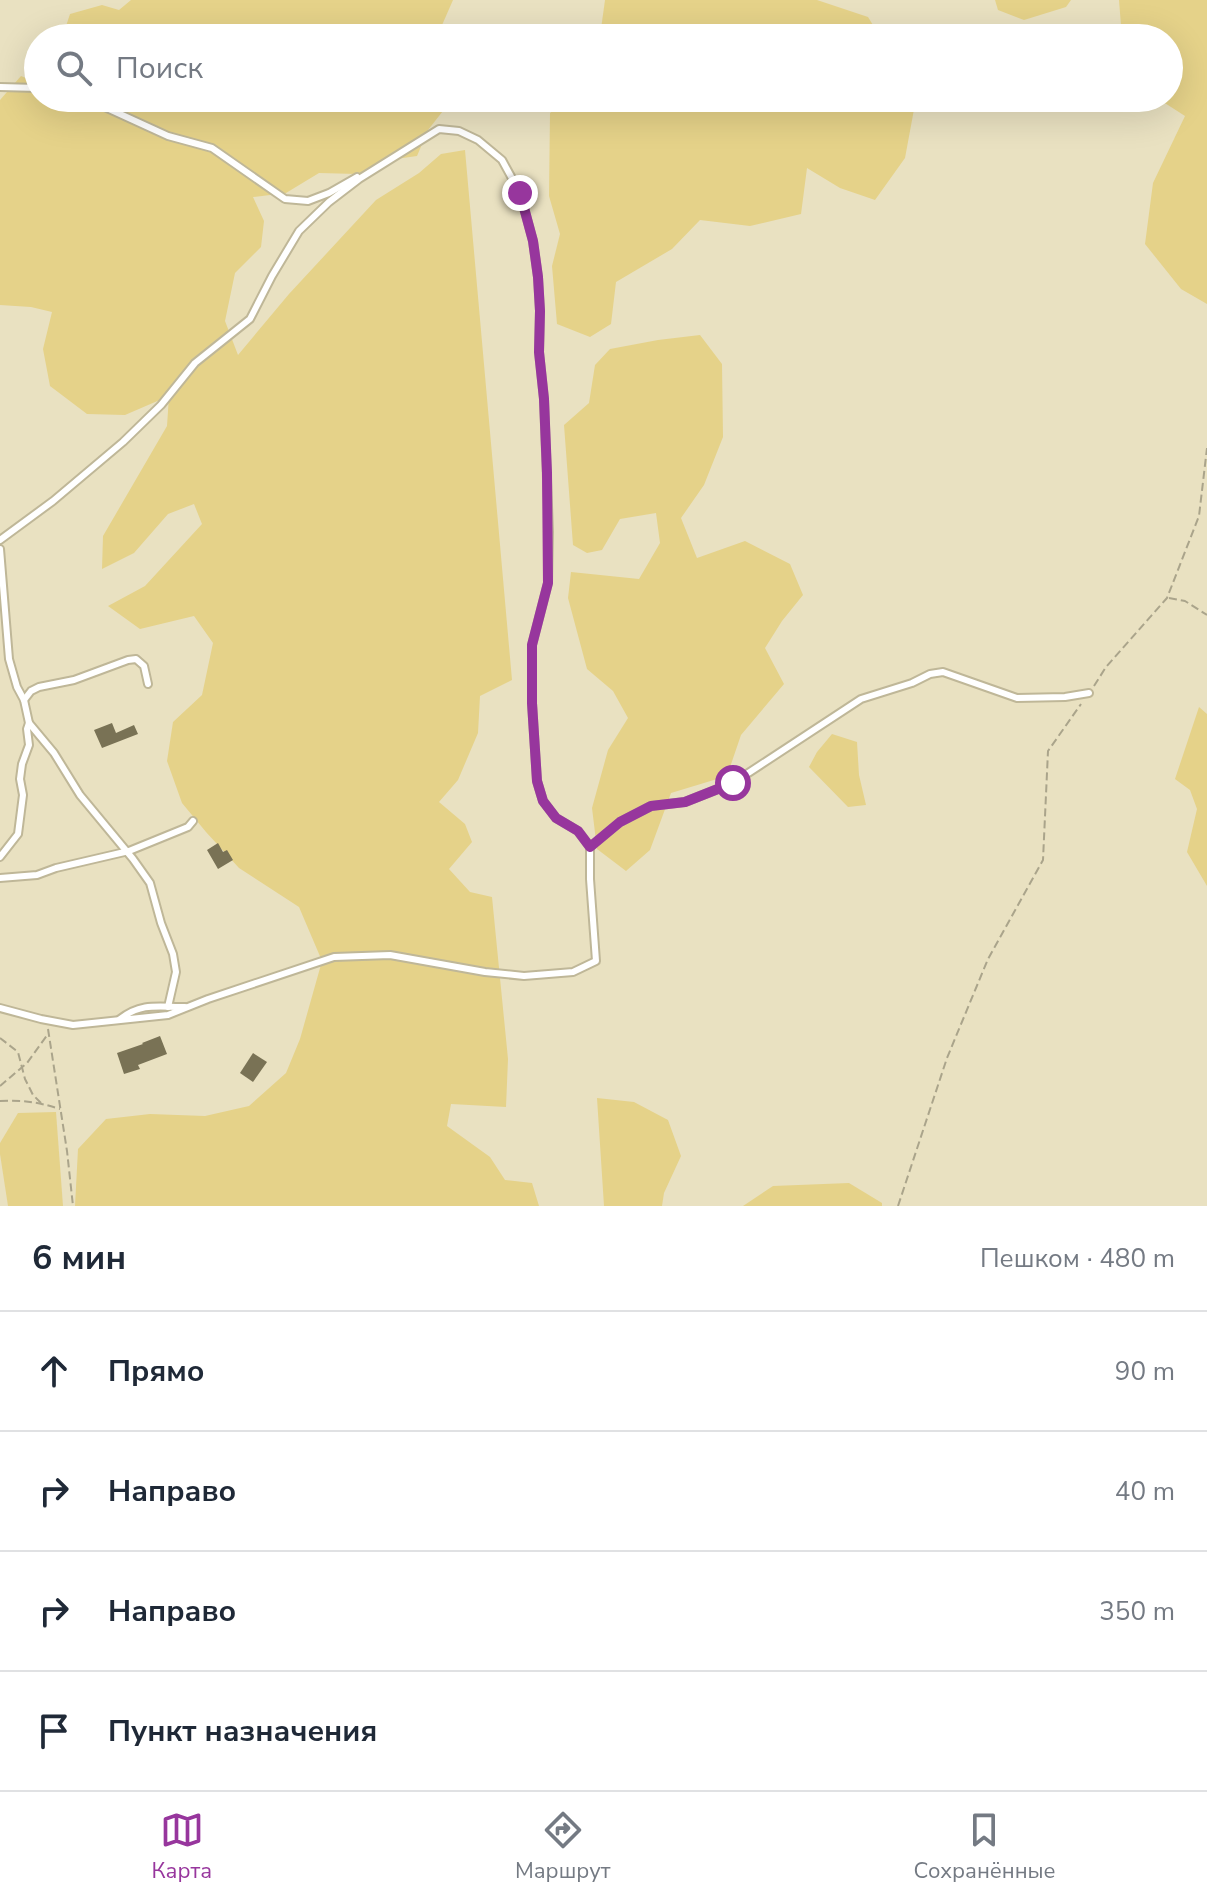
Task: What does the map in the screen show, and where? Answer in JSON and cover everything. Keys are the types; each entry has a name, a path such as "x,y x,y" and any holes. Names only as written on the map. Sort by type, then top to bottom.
{"lane":[{"path":"0,87 24,88"},
{"path":"116,112 168,136 212,148 285,199 308,201 368,173"},
{"path":"0,540 53,501 123,442 161,405 195,363 250,319 299,231 329,202 368,173 439,129 459,131 478,140 502,160 520,193 533,241 540,311 548,583 532,645 537,781 543,801 556,818 578,831 590,847 596,961 573,972 524,976 390,955 334,957 168,1015 73,1025 0,1008"},
{"path":"0,549 9,659 29,723 54,753 80,795 150,883 176,972 168,1007"},
{"path":"24,700 39,687 74,680 128,660 136,659 144,666 148,684"},
{"path":"590,847 620,822 651,806 685,802 733,783 861,699 930,674 943,672 1017,698 1089,693"},
{"path":"0,857 18,834 23,795 20,779 29,745 29,723"},
{"path":"0,878 37,875 126,852 188,827 193,821"},
{"path":"119,1020 131,1010 146,1006 189,1007"}],"path":[{"path":"898,1206 947,1058 982,973 1043,860 1048,751 1106,667 1167,598 1199,516 1207,448"},
{"path":"1167,598 1185,601 1207,615"},
{"path":"46,1020 73,1206"},
{"path":"0,1086 22,1067 48,1034"},
{"path":"0,1038 18,1052 33,1095 41,1103"},
{"path":"0,1101 23,1100 60,1109"}],"shaded area":[{"path":"131,0 453,0 442,24 67,24 70,14 102,5 119,10"},
{"path":"605,0 817,0 868,17 872,24 602,24"},
{"path":"995,0 1071,0 1066,7 1024,20 998,10"},
{"path":"1119,0 1207,0 1207,304 1181,289 1145,244 1153,183 1185,116 1179,112 1183,112 1183,24 1121,24"},
{"path":"21,76 24,77 24,112 442,112 428,130 417,156 396,159 357,174 319,173 286,193 253,197 264,221 261,247 235,273 225,321 238,355 289,294 376,200 419,173 441,154 465,150 512,680 480,696 478,733 458,780 439,802 465,824 472,842 449,869 470,892 492,897 508,1059 506,1107 451,1104 447,1126 490,1157 505,1180 532,1183 539,1206 75,1206 78,1149 106,1119 150,1114 205,1116 249,1106 286,1073 300,1039 322,961 299,907 239,868 206,832 182,803 167,761 173,722 202,695 213,643 194,616 140,629 108,606 145,586 202,524 194,504 168,514 134,553 102,569 103,536 167,426 169,396 125,415 87,414 50,386 43,349 52,312 0,305 0,100"},
{"path":"914,112 905,158 875,200 840,188 807,168 801,214 750,226 700,220 672,249 616,282 611,324 590,337 557,324 552,266 560,234 549,196 550,113"},
{"path":"700,335 722,364 723,437 704,485 681,518 697,558 745,541 790,564 803,595 765,648 784,684 741,735 727,776 671,793 650,850 626,871 597,849 592,808 608,750 628,718 613,691 587,669 568,598 571,572 639,579 660,543 656,513 620,519 602,550 587,553 573,545 564,425 589,403 595,365 610,349"},
{"path":"1199,707 1207,714 1207,886 1187,852 1197,809 1190,790 1175,779"},
{"path":"832,734 857,742 859,775 866,805 848,807 809,767"},
{"path":"597,1098 634,1102 668,1120 681,1156 664,1193 662,1206 604,1206"},
{"path":"56,1112 63,1206 8,1206 0,1143 18,1113"},
{"path":"849,1183 882,1203 882,1206 743,1206 773,1186"}],"building":[{"path":"112,723 116,733 134,725 138,734 102,748 94,730"},
{"path":"218,843 233,860 218,869 207,850"},
{"path":"160,1036 167,1054 124,1074 117,1053"},
{"path":"253,1053 267,1062 253,1082 240,1073"}],"route":[{"path":"520,193 533,241 538,277 539,352 547,473 548,583 532,645 537,781 543,801 556,818 578,831 590,847 620,822 651,806 685,802 733,783"}]}
